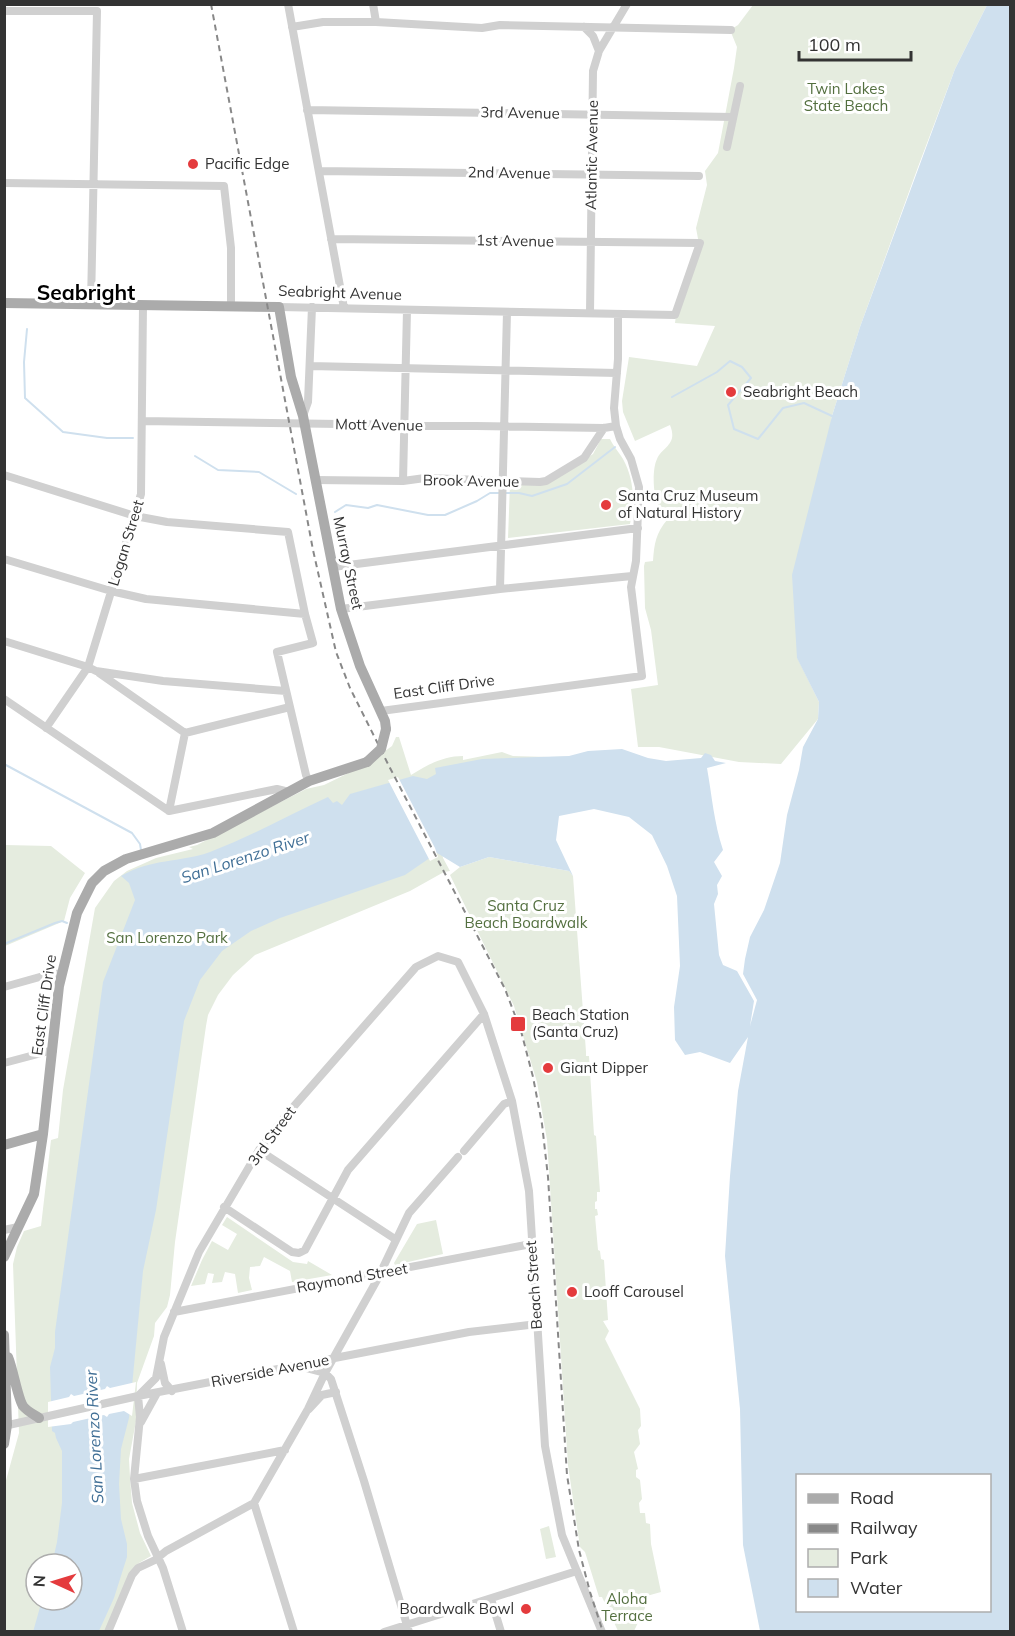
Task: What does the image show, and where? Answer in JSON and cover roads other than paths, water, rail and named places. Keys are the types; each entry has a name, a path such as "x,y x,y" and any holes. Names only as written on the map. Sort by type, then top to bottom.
{"main road":[{"name":"Seabright Avenue","path":"4,303 279,307"},
{"name":"Murray Street","path":"279,307 291,377 303,420 341,609 360,666 381,711"},
{"name":"East Cliff Drive","path":"4,1257 34,1194 62,975 81,902 92,884 104,871 126,859 213,833 309,781 367,762 381,749 386,729 381,711"},
{"path":"4,1144 43,1134"},
{"path":"4,1335 6,1426 4,1444"},
{"path":"5,1352 12,1368 20,1402 40,1418"}],"street":[{"path":"288,4 344,308"},
{"path":"373,4 376,22"},
{"name":"Atlantic Avenue","path":"590,313 593,71 599,51 627,4"},
{"path":"4,11 97,11 91,304"},
{"path":"292,27 323,22 376,22 471,28 500,25 731,30"},
{"path":"584,27 593,36 599,51"},
{"path":"726,147 740,86"},
{"name":"3rd Avenue","path":"307,110 733,117"},
{"name":"2nd Avenue","path":"319,171 699,176"},
{"path":"4,183 224,186 231,248 231,306"},
{"name":"1st Avenue","path":"331,239 700,243 675,315"},
{"name":"Logan Street","path":"46,728 92,669 111,591 141,494 143,305"},
{"name":"Seabright Avenue","path":"279,307 675,315"},
{"name":"Murray Street","path":"303,420 308,402 312,307"},
{"path":"403,481 407,310"},
{"path":"500,589 507,312"},
{"name":"East Cliff Drive","path":"381,711 642,676 631,587 636,561 639,487 635,471 616,426 614,408 618,314"},
{"path":"310,366 617,373"},
{"name":"Mott Avenue","path":"142,421 290,423 303,420 503,427 604,428 616,426"},
{"name":"Brook Avenue","path":"315,480 403,481 425,478 546,481 584,458 604,428"},
{"path":"4,475 135,516 167,522 288,532 313,643 277,652 309,781"},
{"path":"333,567 638,528"},
{"path":"4,559 146,599 305,614"},
{"path":"341,609 500,589 632,576"},
{"path":"4,641 92,669 163,681 286,690"},
{"path":"92,669 185,733 290,707"},
{"path":"4,699 169,811 264,791 284,795"},
{"path":"169,811 185,733"},
{"name":"Beach Street","path":"438,956 458,962 484,1014 512,1101 529,1191 545,1446 562,1534 602,1632"},
{"name":"3rd Street","path":"137,1396 154,1382 159,1354 191,1268 224,1207 260,1150 288,1113 416,967 438,956"},
{"path":"4,987 54,973 62,975"},
{"path":"224,1207 292,1252 299,1253 307,1247 348,1170 484,1014"},
{"path":"4,1063 53,1050"},
{"path":"108,1632 132,1575 138,1568 254,1503 308,1409 409,1213 504,1104 512,1101"},
{"path":"260,1150 395,1239"},
{"path":"4,1230 18,1227"},
{"name":"Raymond Street","path":"174,1312 531,1244"},
{"name":"Riverside Avenue","path":"6,1426 137,1396 469,1332 537,1324"},
{"path":"159,1354 165,1383 172,1391"},
{"path":"299,1366 326,1373 331,1379 408,1628"},
{"path":"308,1409 322,1395 336,1392"},
{"path":"140,1425 157,1393"},
{"path":"137,1396 141,1405 134,1479 137,1502 159,1557 183,1632"},
{"path":"134,1479 285,1450"},
{"path":"254,1503 294,1632"},
{"path":"384,1632 408,1628 577,1571"},
{"path":"491,1599 501,1632"}],"water":[{"name":"San Lorenzo River","path":"987,5 1010,5 1010,1631 760,1631 743,1545 740,1409 725,1256 738,1091 748,1037 730,1063 700,1052 685,1055 675,1040 674,1007 680,966 677,896 667,866 652,835 629,817 594,809 559,816 556,840 573,876 569,871 489,857 460,867 437,853 405,875 280,918 251,931 222,951 200,980 184,1021 156,1210 143,1271 129,1418 121,1449 119,1484 121,1519 127,1544 127,1557 114,1598 99,1631 33,1632 39,1612 84,1612 84,1552 55,1552 62,1503 62,1451 52,1431 50,1367 55,1348 55,1332 103,982 135,900 129,883 121,876 155,863 210,852 328,797 333,803 337,801 342,805 350,794 413,776 427,779 436,774 435,768 482,759 569,756 588,751 622,749 648,758 666,761 701,758 705,753 711,755 715,761 726,763 707,768 715,820 723,850 714,862 722,876 717,885 718,894 714,904 719,955 723,965 737,971 754,1001 750,1026 757,1000 743,974 745,959 750,937 764,910 780,863 787,815 803,747 818,719 819,702 797,658 792,575 832,416 860,327 955,69"}],"waterway":[{"path":"27,329 24,362 25,398 63,432 107,438 133,438"},
{"path":"672,397 717,372 730,361 742,367 751,378 728,405 734,429 758,439 783,408 804,403 832,416"},
{"path":"335,512 346,505 368,508 377,505 428,515 445,515 490,493 519,493 532,496 567,484 615,447"},
{"path":"195,456 218,470 259,472 296,494"},
{"path":"4,764 132,833 140,844 141,850"},
{"path":"4,944 55,923 62,921 67,923"}],"railway":[{"path":"211,4 313,550 336,652 350,688 389,766 505,989 521,1031 533,1077 542,1124 548,1177 567,1475 579,1550 603,1632"}],"place":[{"name":"Pacific Edge","path":"193,164"},
{"name":"Seabright Beach","path":"731,392"},
{"name":"Santa Cruz Museum of Natural History","path":"606,505"},
{"name":"Beach Station (Santa Cruz)","path":"518,1024"},
{"name":"Giant Dipper","path":"548,1068"},
{"name":"Looff Carousel","path":"572,1292"},
{"name":"Boardwalk Bowl","path":"526,1609"}],"district":[{"name":"Seabright","path":"86,293"}],"park label":[{"name":"Twin Lakes State Beach","path":"846,98"},
{"name":"Santa Cruz Beach Boardwalk","path":"526,914"},
{"name":"San Lorenzo Park","path":"167,938"},
{"name":"Aloha Terrace","path":"627,1608"}]}
